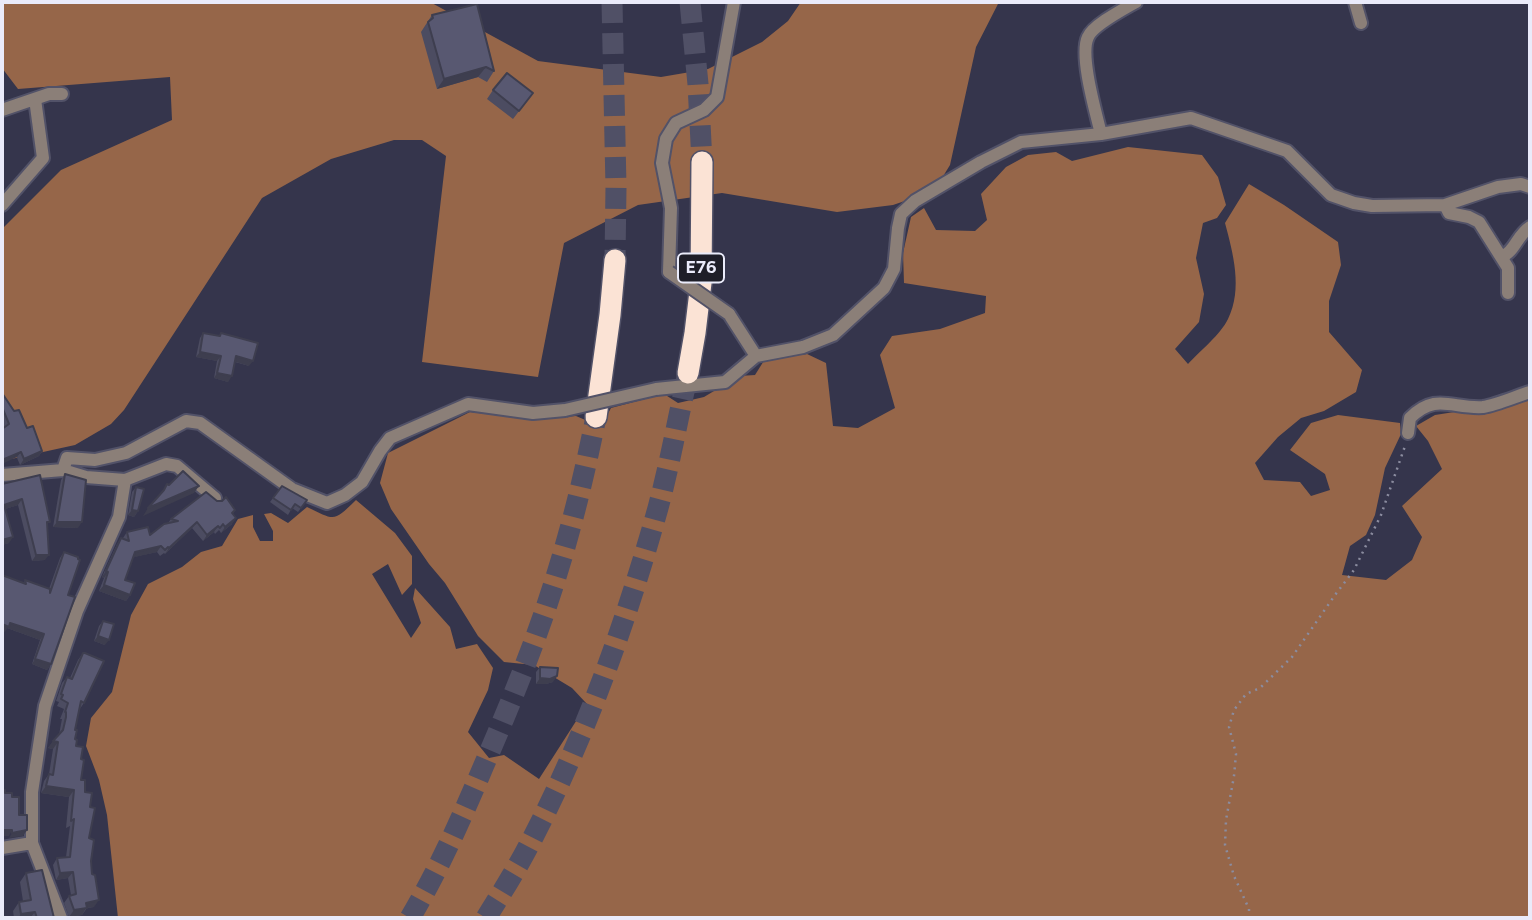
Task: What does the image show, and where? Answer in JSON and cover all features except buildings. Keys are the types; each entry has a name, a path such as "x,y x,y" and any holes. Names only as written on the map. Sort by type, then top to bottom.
{"highway":[{"name":"E76","path":"688,373 701,283 702,162"},
{"path":"596,417 615,260"}],"street":[{"path":"734,2 717,96 704,110 676,123 666,139 662,163 671,208 670,272 729,314 756,356"},
{"path":"1101,134 1085,57 1088,36 1107,19 1136,2"},
{"path":"1355,2 1361,23"},
{"path":"2,110 49,94 62,94"},
{"path":"2,205 43,158 35,99"},
{"path":"62,470 67,458 95,460 126,453 186,421 200,423 292,489 327,503 345,495 362,482 390,438 468,404 533,412 565,410 656,388 725,382 756,356 803,347 833,335 884,288 894,269 901,214 915,201 1021,142 1101,134 1191,118 1287,151 1331,195 1354,203 1372,206 1445,205 1499,187 1521,184 1530,187"},
{"path":"1445,205 1449,213 1469,216 1479,222 1508,268 1508,293"},
{"path":"1501,257 1509,254 1523,231 1530,227"},
{"path":"1408,433 1410,418 1420,408 1441,403 1483,407 1530,392"},
{"path":"2,475 62,470 86,477 125,480 166,464 177,466 215,498"},
{"path":"61,918 32,844 32,792 46,706 77,611 119,517 125,480"},
{"path":"2,848 32,844"}],"path":[{"path":"1250,918 1250,909 1234,876 1225,845 1236,754 1228,727 1234,710 1246,694 1261,688 1292,657 1354,570 1381,515 1401,462 1408,433"}],"shaded area":[{"path":"2,2 430,2 538,61 661,77 708,69 762,42 788,21 801,2 999,2 976,47 950,165 934,191 893,205 837,212 722,193 638,205 564,243 538,377 422,362 446,156 422,140 394,140 331,159 262,198 124,410 111,424 75,445 2,461 2,229 61,170 172,120 170,77 18,89 2,68"},
{"path":"1128,147 1202,155 1218,177 1226,205 1217,218 1203,223 1196,258 1204,294 1199,322 1175,349 1188,364 1220,331 1233,307 1235,271 1225,223 1249,184 1338,242 1341,265 1329,301 1329,332 1362,370 1356,392 1324,411 1301,418 1278,437 1255,463 1264,480 1300,482 1311,496 1330,490 1325,474 1290,450 1311,423 1338,415 1400,423 1401,434 1385,468 1375,515 1366,535 1350,546 1342,575 1386,580 1412,560 1422,537 1402,506 1442,469 1428,441 1416,426 1435,415 1530,396 1530,918 118,918 107,815 99,780 86,746 91,718 112,692 131,615 148,584 182,567 201,552 222,546 238,519 253,515 253,527 260,541 273,541 273,531 264,514 271,513 288,523 307,507 334,517 356,500 395,533 412,556 412,584 402,595 388,564 372,574 411,638 421,623 413,599 415,588 450,627 456,649 477,644 493,668 488,690 468,732 489,758 504,755 539,779 587,704 572,688 534,665 504,662 478,636 445,583 391,509 380,483 388,453 470,412 533,419 576,416 590,422 604,421 611,408 664,394 678,403 704,397 739,376 755,375 765,359 807,354 826,363 833,426 858,428 895,408 880,355 892,336 940,329 985,313 986,296 904,283 903,253 911,217 924,208 936,230 975,231 987,220 981,194 1006,167 1028,155 1056,152 1072,161"}],"tunnel":[{"path":"612,2 615,260"},
{"path":"690,2 702,162"},
{"path":"486,918 519,864 549,805 586,722 618,637 658,508 688,373"},
{"path":"410,918 459,823 534,642 570,530 596,417"}]}
